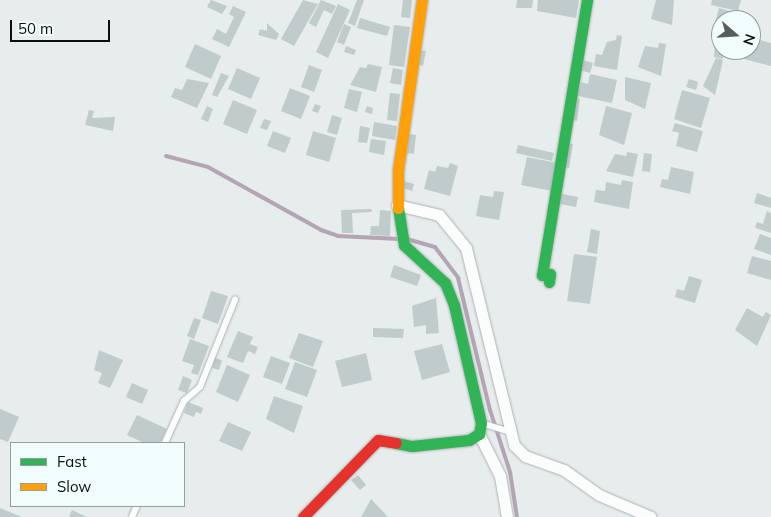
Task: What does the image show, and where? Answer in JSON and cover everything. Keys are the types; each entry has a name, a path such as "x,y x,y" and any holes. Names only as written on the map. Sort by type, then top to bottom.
{"street":[{"path":"422,0 398,170 398,205 404,245 445,283 454,305 480,429 500,476 507,517"},
{"path":"549,282 550,274 542,275 587,0"},
{"path":"398,205 439,215 466,248 514,446 525,456 543,459 599,495 651,517"},
{"path":"302,517 378,440 412,446 469,440 480,429"}],"lane":[{"path":"165,442 184,401 200,387 235,300"},
{"path":"480,429 510,432"}],"building":[{"path":"211,0 227,6 222,14 207,7"},
{"path":"303,0 318,4 294,46 281,39"},
{"path":"321,0 336,6 332,14 324,10 316,27 309,23"},
{"path":"357,0 364,0 355,26 348,23"},
{"path":"403,0 412,0 410,18 401,17"},
{"path":"517,0 533,0 532,8 516,8"},
{"path":"538,0 579,0 576,18 537,11"},
{"path":"656,0 674,0 672,25 651,19"},
{"path":"712,0 741,0 738,10 711,5"},
{"path":"338,4 350,10 328,58 316,52"},
{"path":"233,6 246,12 229,47 212,39 217,29 226,34 234,17 229,14"},
{"path":"360,18 390,27 387,36 357,28"},
{"path":"267,23 279,34 276,40 258,35 260,29 267,31"},
{"path":"344,24 351,27 344,45 337,42"},
{"path":"394,25 410,27 404,67 389,65"},
{"path":"617,35 622,36 617,70 594,66 596,54 602,55 607,42 616,40"},
{"path":"761,40 771,43 771,66 748,60 761,60"},
{"path":"659,43 666,44 661,76 638,67 645,46 658,48"},
{"path":"195,44 221,56 211,79 185,67"},
{"path":"346,46 356,50 354,55 344,52"},
{"path":"419,50 426,51 423,66 416,64"},
{"path":"579,59 593,63 590,73 576,69"},
{"path":"715,60 723,60 715,95 703,86"},
{"path":"368,64 382,67 376,92 350,85 360,67 366,68"},
{"path":"309,65 322,70 314,92 301,87"},
{"path":"237,68 260,78 251,99 228,89"},
{"path":"393,68 403,70 401,85 390,83"},
{"path":"221,73 229,76 217,97 212,95"},
{"path":"590,74 617,80 612,103 578,96 581,82 588,84"},
{"path":"625,77 651,83 645,109 625,100"},
{"path":"187,79 209,83 197,108 171,97 175,88 182,90"},
{"path":"689,79 698,82 696,90 686,87"},
{"path":"290,88 310,96 301,119 281,111"},
{"path":"349,89 362,92 357,112 344,108"},
{"path":"682,90 710,98 701,128 674,119"},
{"path":"390,93 400,94 397,121 387,120"},
{"path":"572,98 580,99 577,121 569,119"},
{"path":"233,100 257,110 247,134 223,124"},
{"path":"315,104 321,106 318,113 312,111"},
{"path":"207,106 213,109 208,122 201,119"},
{"path":"367,106 373,108 372,114 365,112"},
{"path":"606,106 632,113 624,145 599,135"},
{"path":"89,110 94,111 92,118 115,117 113,131 85,125"},
{"path":"332,115 342,118 337,135 327,132"},
{"path":"264,119 271,121 267,130 260,128"},
{"path":"374,122 397,126 395,140 372,136"},
{"path":"675,123 703,131 697,152 676,146 679,133 672,131"},
{"path":"360,126 370,128 367,143 358,142"},
{"path":"273,131 291,138 285,153 267,146"},
{"path":"313,131 336,138 329,162 306,155"},
{"path":"409,134 416,135 414,154 407,153"},
{"path":"371,139 386,141 384,155 369,152"},
{"path":"564,143 573,144 569,168 560,167"},
{"path":"518,145 554,153 552,161 516,153"},
{"path":"627,152 638,154 633,177 606,171 615,154 626,156"},
{"path":"644,153 652,154 650,172 642,171"},
{"path":"527,157 557,163 552,191 521,185"},
{"path":"450,163 458,166 450,196 424,189 429,170 435,172 437,166 448,168"},
{"path":"671,167 694,172 690,194 660,187 662,179 668,180"},
{"path":"622,180 633,182 629,209 594,202 596,190 605,191 606,182 621,185"},
{"path":"404,181 414,184 412,191 402,188"},
{"path":"494,191 504,192 499,220 476,216 480,195 493,197"},
{"path":"557,193 578,197 576,207 555,203"},
{"path":"757,193 771,198 771,208 754,203"},
{"path":"371,209 372,212 352,213 353,233 342,233 341,210"},
{"path":"380,210 391,211 390,236 370,235 371,226 379,226"},
{"path":"767,211 771,213 771,233 755,228 757,222 763,224"},
{"path":"591,229 600,231 597,254 587,252"},
{"path":"760,234 771,238 771,255 754,249"},
{"path":"574,254 597,257 590,304 567,301"},
{"path":"752,256 771,261 771,280 747,273"},
{"path":"394,265 421,275 417,286 390,277"},
{"path":"689,276 702,280 695,303 675,297 677,289 684,291"},
{"path":"211,291 228,296 218,324 202,318"},
{"path":"436,298 439,333 426,334 426,325 414,327 412,306"},
{"path":"747,308 763,317 766,312 771,315 757,346 735,330"},
{"path":"194,318 201,320 194,339 187,336"},
{"path":"373,328 404,329 403,338 373,337"},
{"path":"238,331 253,337 250,344 258,347 255,354 248,351 243,363 227,357"},
{"path":"299,333 323,341 313,367 289,358"},
{"path":"190,339 209,346 198,375 191,373 194,365 182,361"},
{"path":"442,344 450,372 422,380 414,351"},
{"path":"99,350 123,360 110,388 98,383 102,373 94,370"},
{"path":"366,353 372,380 342,387 335,361"},
{"path":"271,356 290,363 282,384 263,377"},
{"path":"215,358 222,360 219,370 212,368"},
{"path":"295,362 317,370 307,397 285,389"},
{"path":"227,365 250,375 238,402 216,392"},
{"path":"183,376 192,380 187,393 178,390"},
{"path":"132,383 148,390 142,404 126,397"},
{"path":"274,396 303,406 294,433 266,419"},
{"path":"188,402 203,408 201,414 196,412 194,417 184,413"},
{"path":"0,409 19,417 8,442 0,439"},
{"path":"137,415 167,429 160,442 142,442 127,435"},
{"path":"228,422 251,432 242,451 219,441"},
{"path":"358,475 366,485 360,490 351,480"},
{"path":"371,499 388,517 361,517"},
{"path":"0,508 22,517 0,517"},
{"path":"72,510 87,517 69,517"}],"waterway":[{"path":"166,156 208,167 321,230 338,236 399,239"},
{"path":"407,239 435,247 458,278 490,410 510,472 517,517"}],"traffic: fast":[{"path":"549,282 550,274 542,275 587,0"},
{"path":"396,443 412,446 469,440 479,434 481,423 454,305 445,283 404,245 398,208"}],"traffic: slow":[{"path":"398,208 398,170 422,0"}],"traffic: jam":[{"path":"303,517 378,440 396,443"}]}
